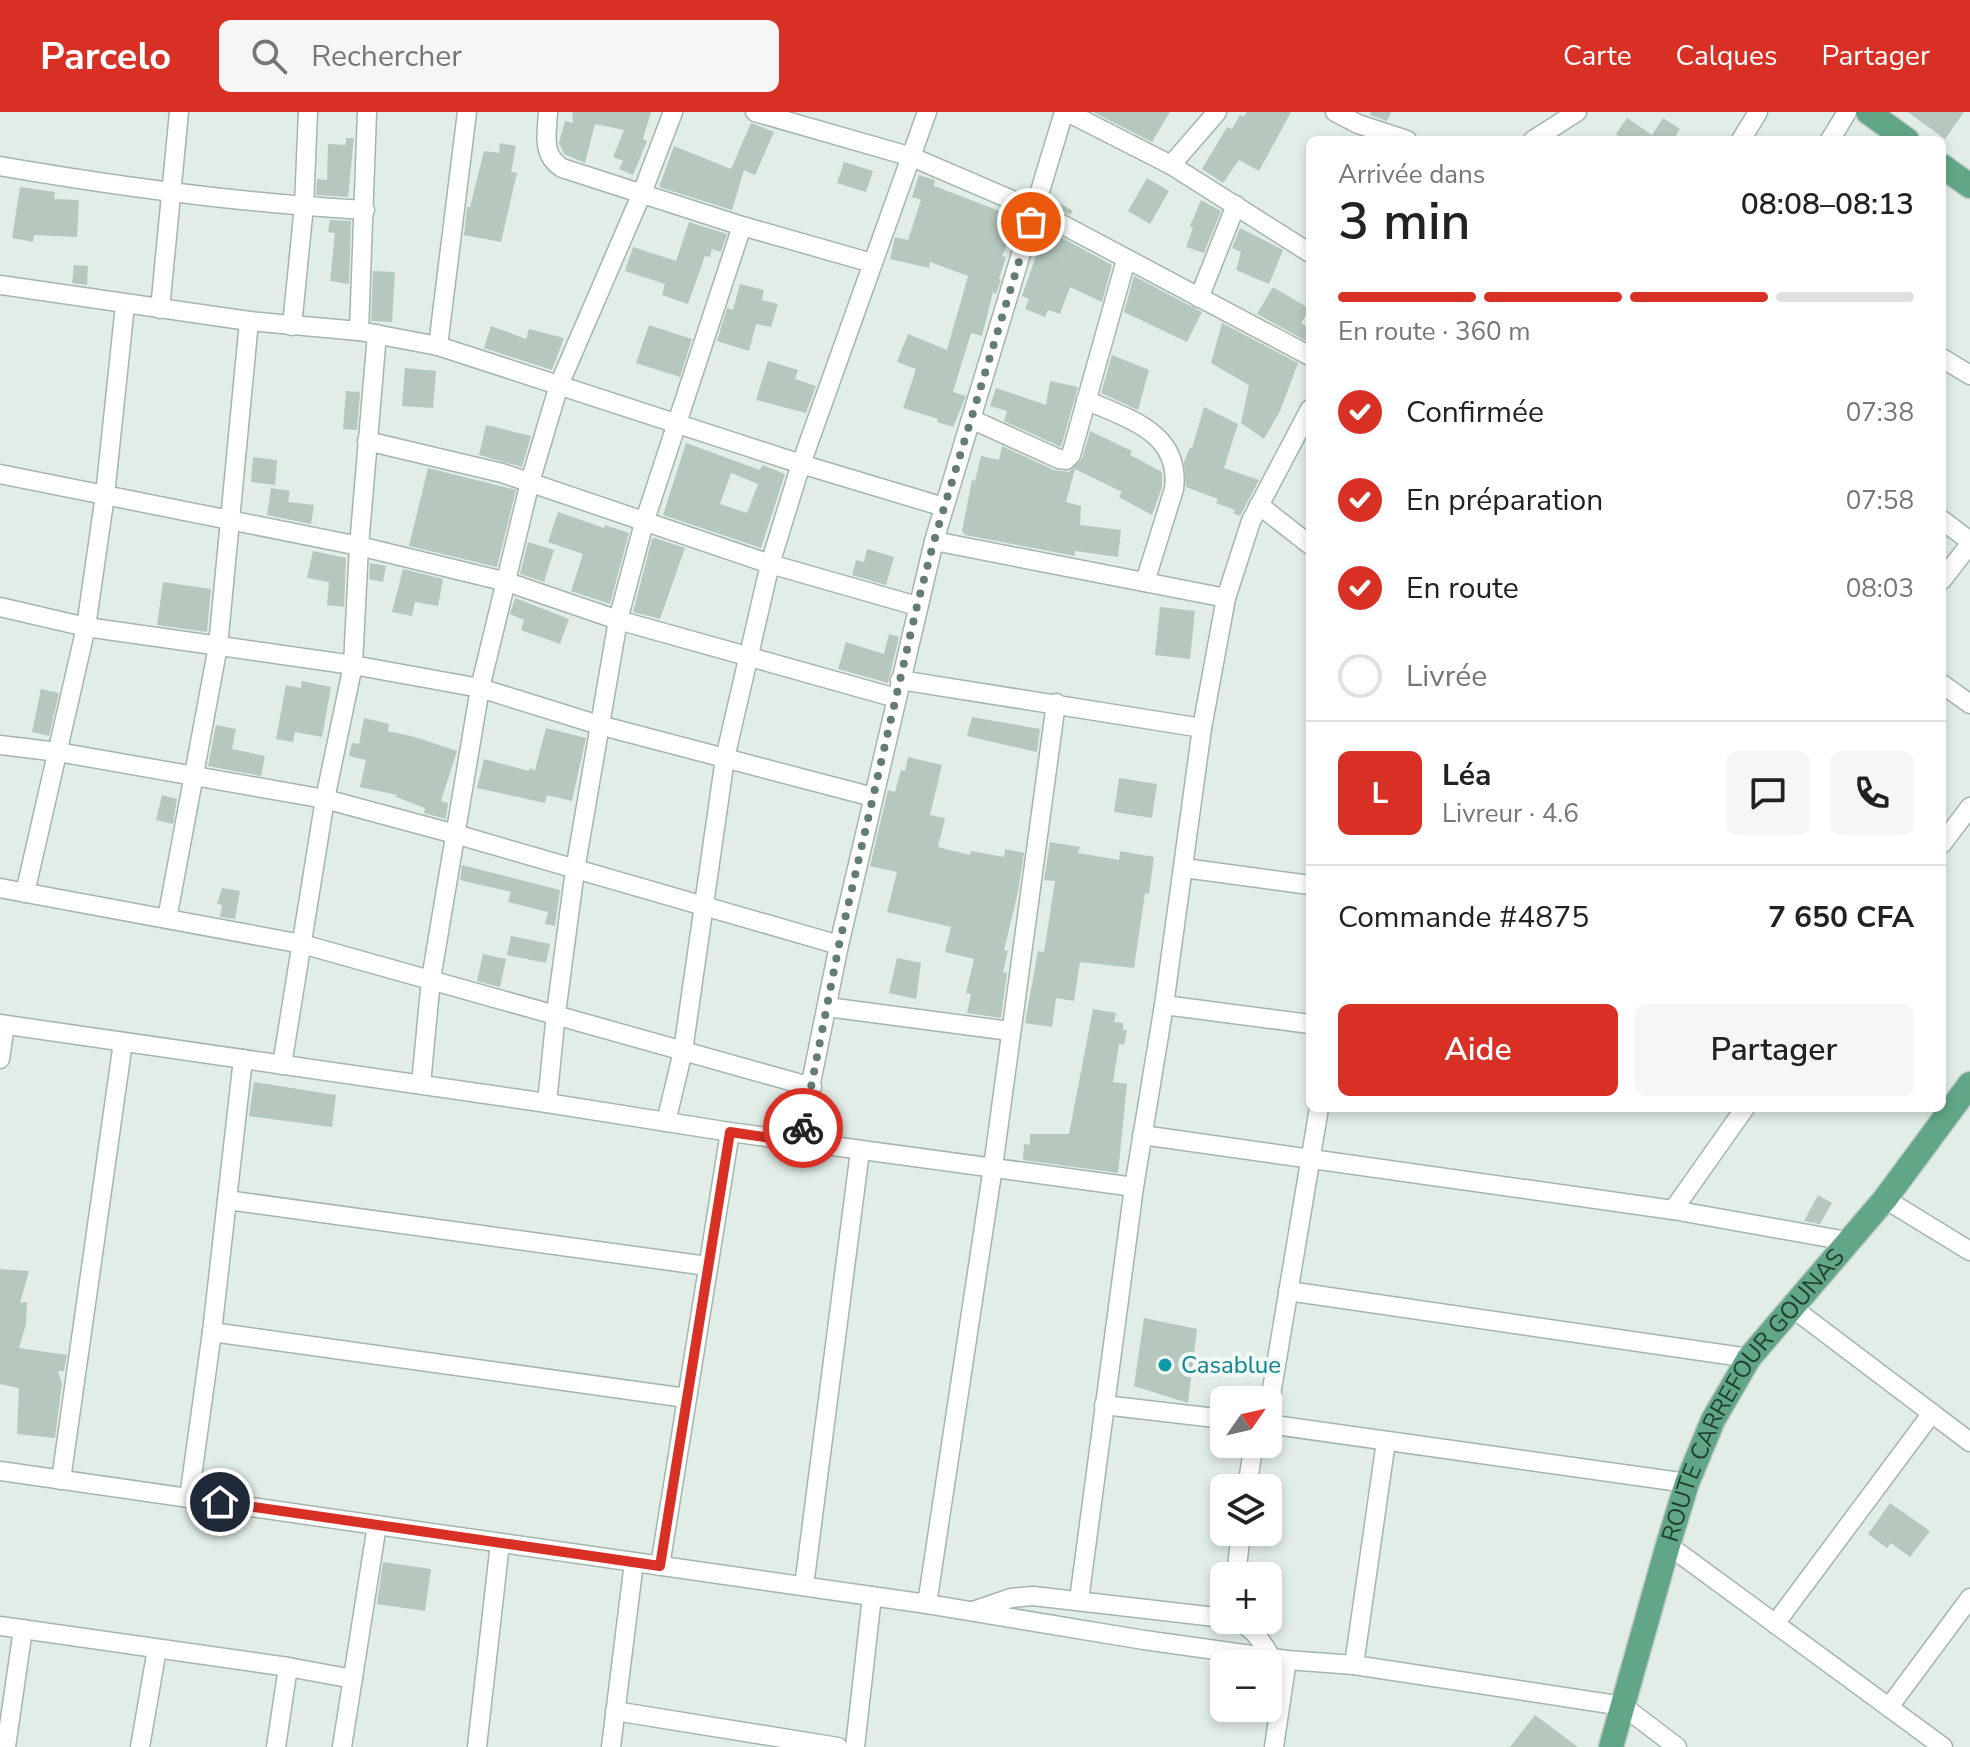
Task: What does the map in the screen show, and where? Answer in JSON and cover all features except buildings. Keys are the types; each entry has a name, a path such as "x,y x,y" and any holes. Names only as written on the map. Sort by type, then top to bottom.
{"main road":[{"path":"1878,115 1902,136"},
{"path":"1946,169 1970,186"},
{"name":"ROUTE CARREFOUR GOUNAS","path":"1611,1747 1687,1483 1713,1420 1749,1358 1790,1306 1885,1199 1970,1084"}],"street":[{"path":"160,309 179,112"},
{"path":"292,326 304,206 308,112"},
{"path":"282,1065 325,799 353,665 367,441 367,112"},
{"path":"438,346 467,112"},
{"path":"548,112 547,151 554,163 562,168 742,226 872,263"},
{"path":"421,1084 431,979 480,688 530,482 559,385 642,193 673,112"},
{"path":"755,112 794,118 912,157 1035,210 1306,354"},
{"path":"666,1122 683,1051 725,758 770,564 801,464 927,112"},
{"path":"799,1142 839,945 917,606 944,507 1065,112 1171,165 1306,250"},
{"path":"1171,165 1217,112"},
{"path":"1335,112 1358,124 1394,136"},
{"path":"1539,136 1577,112"},
{"path":"1743,136 1758,112"},
{"path":"1832,136 1847,112"},
{"path":"0,166 171,193 365,210"},
{"path":"1199,298 1236,205"},
{"path":"547,1103 575,870 618,620 644,523 742,226"},
{"path":"971,419 1059,459 1066,460 1071,455 1126,260"},
{"path":"0,285 125,305 368,333 438,346 944,507"},
{"path":"25,893 86,627 105,495 125,305"},
{"path":"167,919 218,646 249,321"},
{"path":"1946,360 1970,375"},
{"path":"1086,400 1156,436 1173,457 1176,473 1174,489 1145,582"},
{"path":"1079,1600 1134,1187 1164,1005 1202,728 1226,598 1259,505 1306,417"},
{"path":"367,441 530,482 770,564 917,606"},
{"path":"0,474 359,546 507,582 618,620 748,655 898,689 1056,703 1202,728"},
{"path":"1259,505 1306,542"},
{"path":"1946,523 1970,542 1946,575"},
{"path":"934,541 1226,598"},
{"path":"0,607 86,627 353,665 480,688 599,725 873,797"},
{"path":"1946,687 1970,704"},
{"path":"927,1604 993,1167 1056,703"},
{"path":"0,745 58,752 325,799 839,945"},
{"path":"1946,837 1970,807"},
{"path":"1184,868 1306,884"},
{"path":"0,888 302,944 812,1087"},
{"path":"1164,1005 1306,1023"},
{"path":"827,1007 1010,1031"},
{"path":"0,1059 2,1024 860,1151 1134,1187"},
{"path":"61,1480 123,1042"},
{"path":"189,1498 212,1332 243,1059"},
{"path":"1272,1386 1318,1112"},
{"path":"1673,1210 1742,1112"},
{"path":"660,1566 730,1132"},
{"path":"1142,1135 1673,1210 1847,1241"},
{"path":"804,1586 860,1151"},
{"path":"1885,1199 1970,1251"},
{"path":"227,1200 707,1266"},
{"path":"1288,1291 1749,1358"},
{"path":"1790,1306 1970,1442"},
{"path":"212,1332 686,1398"},
{"path":"1104,1405 1210,1417"},
{"path":"1775,1624 1932,1413"},
{"path":"1282,1426 1687,1483"},
{"path":"1354,1665 1386,1441"},
{"path":"0,1471 927,1604 1212,1650"},
{"path":"342,1747 377,1525"},
{"path":"477,1747 500,1543"},
{"path":"1668,1545 1943,1747"},
{"path":"611,1747 634,1562"},
{"path":"855,1747 872,1596"},
{"path":"971,1612 1023,1596 1210,1616"},
{"path":"1889,1707 1970,1598"},
{"path":"1144,1640 1147,1609"},
{"path":"0,1626 353,1679"},
{"path":"6,1747 23,1629"},
{"path":"1256,1634 1271,1650"},
{"path":"140,1747 157,1649"},
{"path":"1282,1660 1354,1665 1623,1706 1677,1747"},
{"path":"276,1747 288,1667"},
{"path":"615,1711 838,1747"},
{"path":"1274,1747 1276,1722"},
{"path":"700,1747 703,1727"}],"way so far":[{"path":"803,1128 839,945 917,606 1031,222"}],"place":[{"name":"Casablue","path":"1165,1365"}],"route":[{"path":"220,1502 660,1566 730,1132 799,1142 803,1128"}]}
